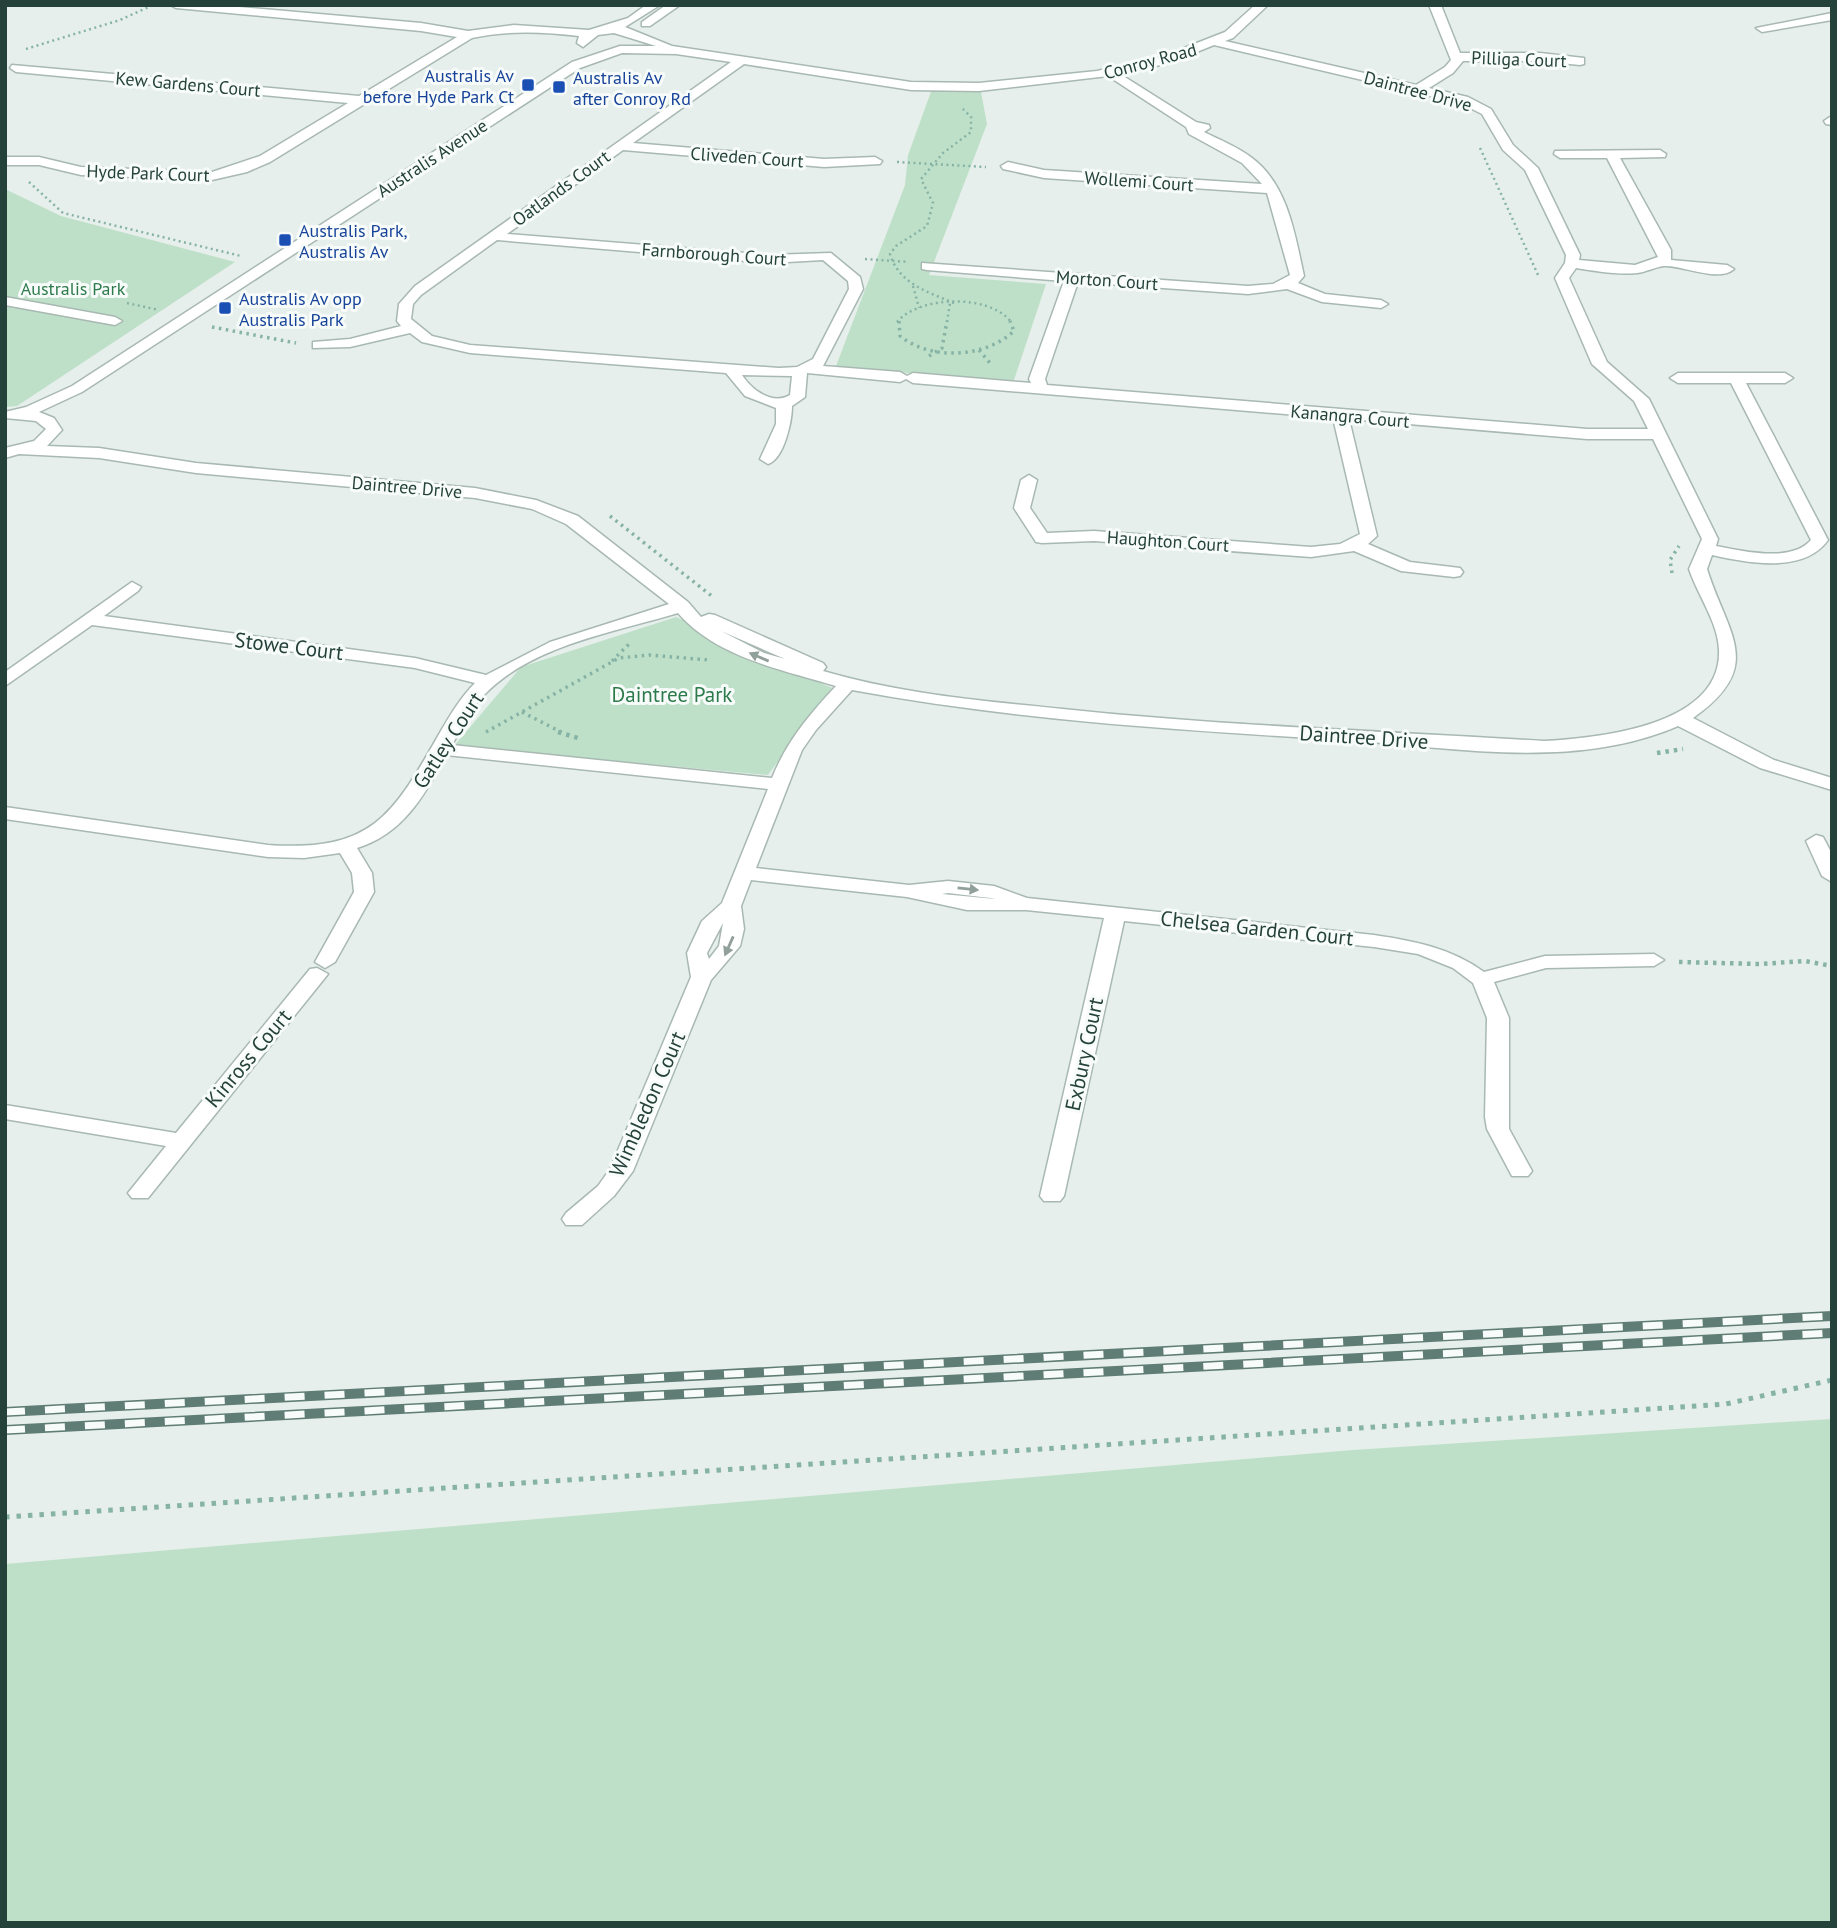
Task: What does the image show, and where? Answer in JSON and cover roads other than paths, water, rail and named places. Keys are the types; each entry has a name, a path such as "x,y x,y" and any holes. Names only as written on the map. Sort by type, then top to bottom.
{"street":[{"path":"176,5 421,27 468,35"},
{"path":"576,65 592,36 626,24 654,5"},
{"path":"592,36 597,49 622,50 642,44 642,30 646,24 674,5"},
{"name":"Conroy Road","path":"622,50 677,50 876,80 946,87 1023,83 1111,73 1165,60 1216,42 1241,27 1262,5"},
{"path":"1420,88 1449,70 1458,57 1435,5"},
{"path":"1762,28 1832,16"},
{"name":"Hyde Park Court","path":"5,161 39,161 81,171 212,176 242,169 265,159 468,35 492,28 519,27 592,36"},
{"name":"Conroy Road","path":"592,36 631,30 677,50"},
{"name":"Daintree Drive","path":"10,452 99,453 171,465 475,492 518,500 572,520 682,607 700,627 758,657 848,684 947,702 1078,716 1519,747 1568,746 1614,740 1678,718 1711,696 1726,671 1727,642 1698,569 1699,560 1708,549 1708,534 1642,399 1598,360 1562,278 1572,263 1572,251 1531,168 1505,143 1491,116 1464,100 1216,42"},
{"name":"Australis Avenue","path":"7,415 77,389 576,65 622,50"},
{"path":"7,83 28,53"},
{"name":"Pilliga Court","path":"1458,57 1540,57 1580,61"},
{"name":"Oatlands Court","path":"410,328 403,314 407,300 742,60"},
{"name":"Kew Gardens Court","path":"16,68 360,100"},
{"path":"1111,73 1192,125 1194,131 1225,146 1256,168 1278,203 1297,276 1287,284"},
{"name":"Conroy Road","path":"876,80 1023,83"},
{"name":"Cliveden Court","path":"620,146 824,163 876,160"},
{"path":"1560,154 1660,154"},
{"path":"1611,154 1664,250 1663,262"},
{"name":"Wollemi Court","path":"1008,166 1044,174 1271,189"},
{"name":"Farnborough Court","path":"495,236 769,259 826,256 855,280 856,289 823,356 804,370"},
{"path":"1572,263 1628,269 1663,262 1686,267 1727,269"},
{"name":"Morton Court","path":"927,266 1253,290 1287,284 1331,300 1381,304"},
{"path":"1041,390 1037,379 1072,277"},
{"path":"5,301 115,321"},
{"path":"318,345 350,343 410,328 428,339 470,349 732,370 804,370 800,392 794,401 784,404 763,400 737,381 732,370"},
{"name":"Kanangra Court","path":"804,370 1587,434 1659,434"},
{"path":"1678,378 1785,378"},
{"path":"1708,549 1782,556 1824,549 1735,379"},
{"name":"Australis Avenue","path":"10,452 48,439 53,426 77,389"},
{"path":"768,459 784,425 784,404"},
{"name":"Daintree Drive","path":"7,415 34,415 99,453"},
{"path":"1340,415 1368,523 1369,536 1357,546 1407,568 1454,572"},
{"name":"Haughton Court","path":"1029,480 1022,508 1042,538 1094,536 1311,552 1339,551 1357,546"},
{"path":"5,681 132,587"},
{"name":"Gatley Court","path":"5,813 268,851 299,853 345,845 363,839 393,821 410,799 470,700 489,681 539,654 682,607"},
{"name":"Stowe Court","path":"88,620 401,661 489,681"},
{"name":"Wimbledon Court","path":"574,1219 607,1191 621,1171 702,976 724,956 736,928 731,906 800,738 848,684"},
{"path":"1678,718 1768,764 1832,783"},
{"path":"439,749 779,784"},
{"path":"1816,841 1832,876"},
{"name":"Kinross Court","path":"140,1193 321,968 364,892 362,873 345,845"},
{"name":"Chelsea Garden Court","path":"744,873 909,891 944,902 979,906 1026,904 1400,944 1442,955 1481,979"},
{"name":"Exbury Court","path":"1052,1196 1115,913"},
{"path":"1520,1171 1498,1129 1498,1018 1489,991 1481,979 1545,962 1654,960"},
{"path":"5,1112 180,1142"}],"railway":[{"path":"5,1412 1832,1316"},
{"path":"5,1430 1832,1333"}],"place":[{"name":"Australis Av before Hyde Park Ct","path":"528,85"},
{"name":"Australis Av after Conroy Rd","path":"559,87"},
{"name":"Australis Park, Australis Av","path":"285,240"},
{"name":"Australis Av opp Australis Park","path":"225,308"}],"park label":[{"name":"Australis Park","path":"73,288"},
{"name":"Daintree Park","path":"672,694"}]}
